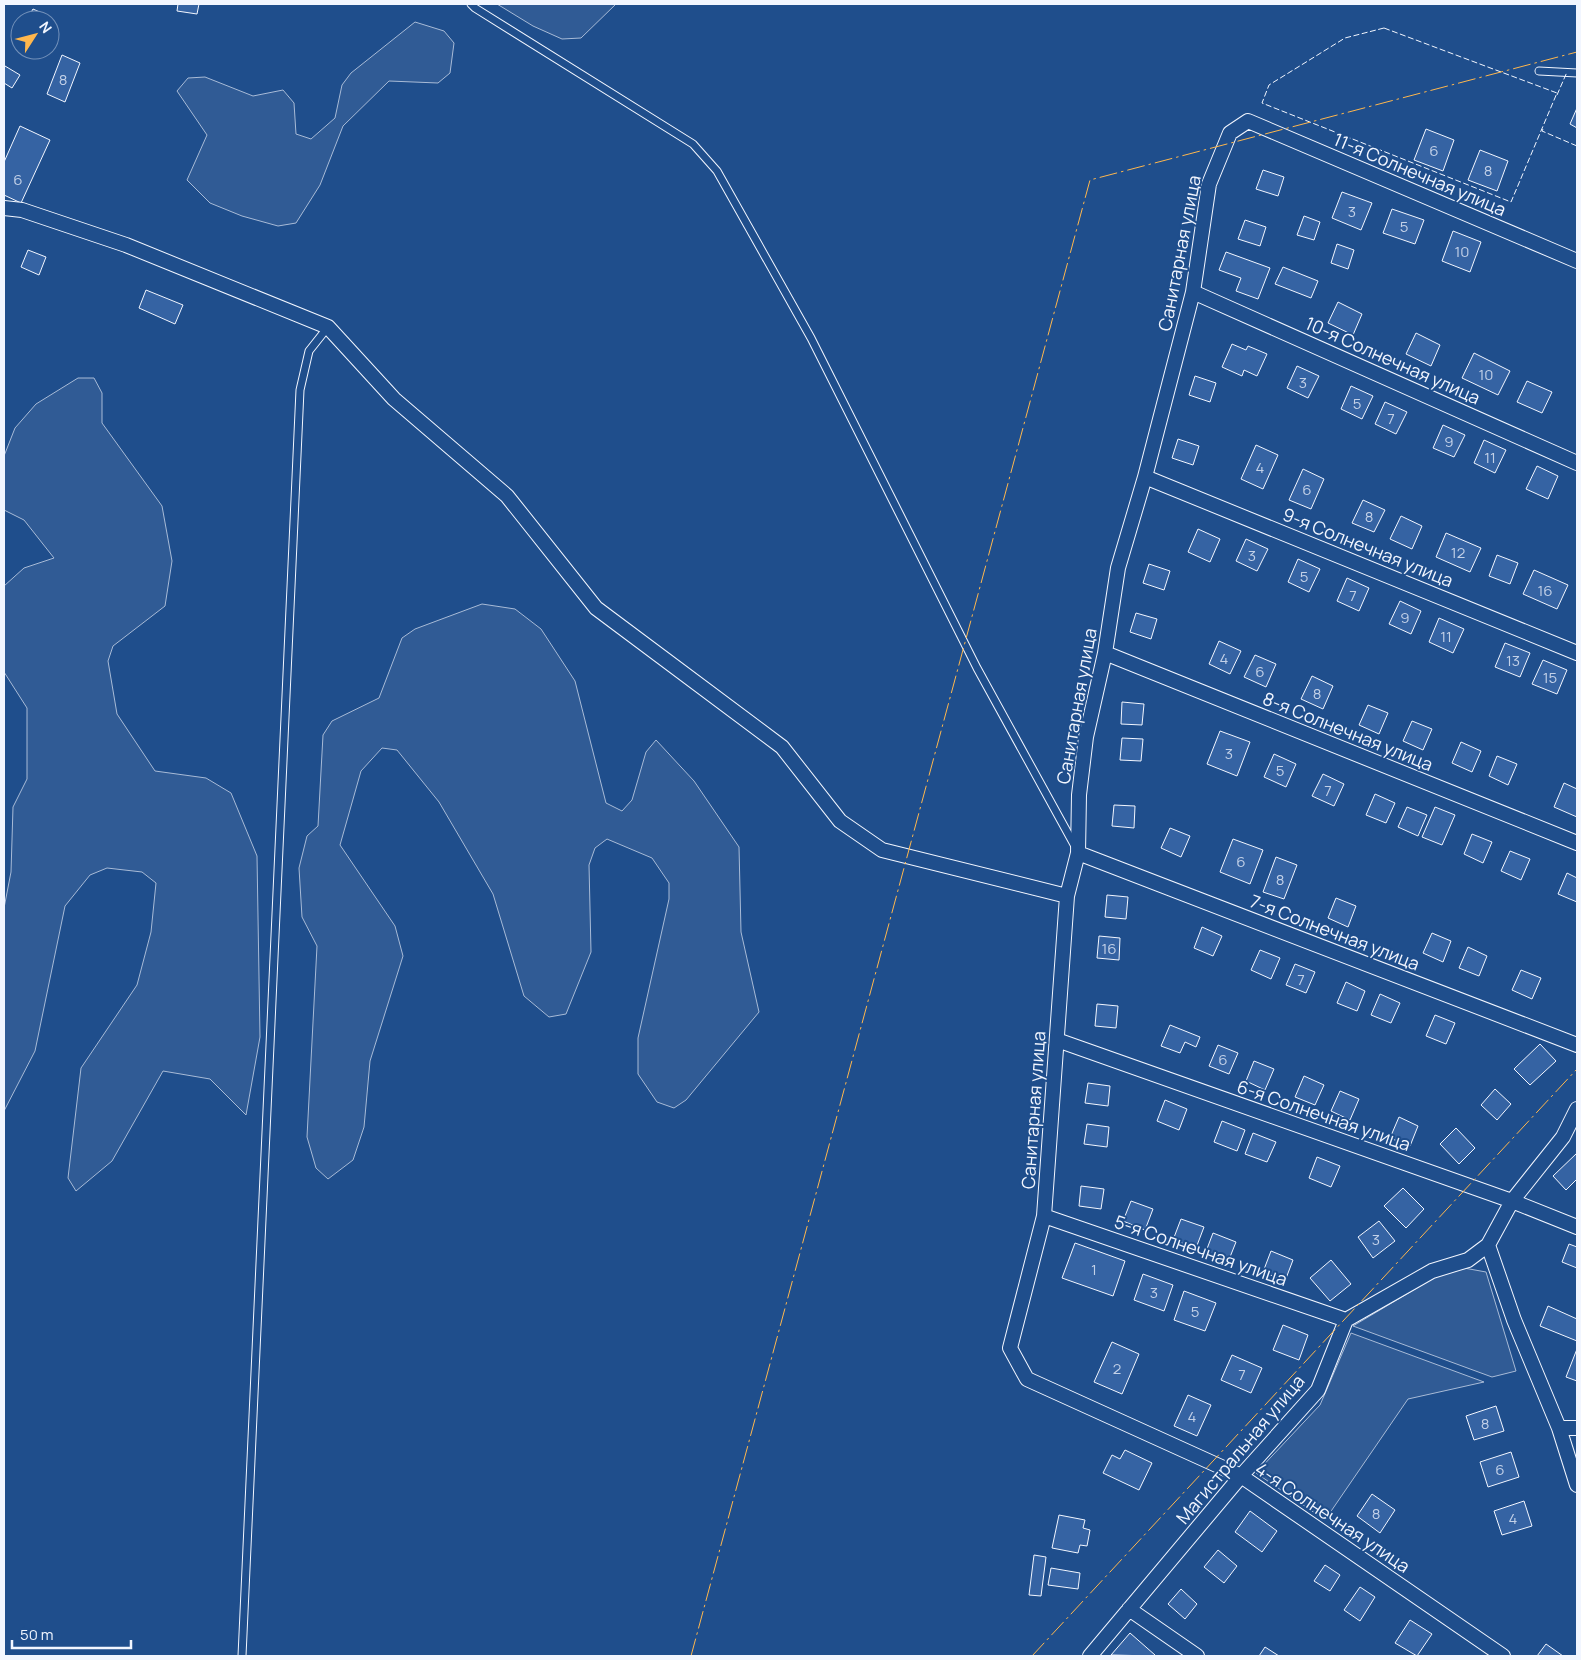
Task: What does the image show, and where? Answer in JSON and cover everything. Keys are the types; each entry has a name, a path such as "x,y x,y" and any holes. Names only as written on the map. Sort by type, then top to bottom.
{"street":[{"name":"Санитарная улица","path":"1010,1348 1044,1216 1067,896 1078,853 1079,795 1086,737 1105,653 1118,568 1145,477 1194,292 1209,184 1230,134 1248,121"},
{"name":"11-я Солнечная улица","path":"1248,121 1577,261"},
{"path":"4,208 22,210 126,245 328,327 394,399 507,496 596,608 782,747 840,821 882,850 1067,896"},
{"name":"10-я Солнечная улица","path":"1194,292 1577,463"},
{"name":"9-я Солнечная улица","path":"1145,477 1577,653"},
{"name":"8-я Солнечная улица","path":"1105,653 1577,843"},
{"name":"7-я Солнечная улица","path":"1078,853 1577,1045"},
{"name":"6-я Солнечная улица","path":"1057,1040 1512,1201 1577,1227"},
{"path":"1346,1320 1432,1271 1468,1260 1488,1245 1512,1201 1563,1136 1577,1109"},
{"name":"5-я Солнечная улица","path":"1044,1216 1346,1320"},
{"path":"1488,1245 1514,1320 1559,1428 1577,1485"},
{"name":"Магистральная улица","path":"1090,1656 1241,1476 1318,1390 1346,1320"},
{"name":"4-я Солнечная улица","path":"1010,1348 1027,1379 1241,1476 1503,1656"},
{"path":"1559,1428 1577,1428"},
{"path":"1129,1609 1197,1656"}],"lane":[{"path":"471,4 693,144 717,171 811,338 977,668 1078,853"},
{"path":"1539,71 1577,73"},
{"path":"242,1656 300,390 308,351 328,327"}],"shaded area":[{"path":"497,4 616,4 581,38 562,39 533,26"},
{"path":"415,22 444,31 454,43 450,73 438,83 389,81 343,126 320,185 296,223 278,226 242,216 210,203 187,180 207,135 177,91 188,78 205,77 253,96 283,90 294,103 296,134 311,139 335,118 342,85 351,73"},
{"path":"78,378 94,378 102,393 102,423 162,506 172,561 165,606 113,646 108,661 117,714 155,771 206,778 231,793 257,856 260,1037 246,1115 210,1079 163,1071 112,1161 76,1191 68,1178 81,1068 137,985 151,932 156,883 142,872 107,868 90,875 65,906 35,1051 4,1111 4,908 11,872 13,807 27,779 27,708 4,672 4,586 24,568 54,558 24,520 4,510 4,456 15,428 36,404"},
{"path":"482,604 515,609 541,629 575,681 606,803 622,811 632,800 646,752 656,740 694,781 739,847 741,932 759,1012 686,1100 674,1108 657,1102 638,1074 638,1038 669,899 669,883 652,858 607,839 595,848 589,865 591,952 566,1014 549,1017 524,996 493,894 439,802 397,750 382,748 361,771 340,845 395,926 403,956 370,1061 364,1127 353,1160 328,1179 316,1168 307,1137 317,946 302,917 299,868 307,836 318,826 323,735 332,721 379,698 402,638 415,629"},
{"path":"1464,1268 1486,1272 1516,1371 1492,1377 1353,1326 1437,1276"},
{"path":"1351,1333 1484,1382 1408,1399 1325,1520 1256,1473 1320,1405"}],"building":[{"path":"178,4 199,4 197,14 177,11"},
{"path":"62,55 80,63 65,102 47,94"},
{"path":"5,66 20,75 12,88 4,83"},
{"path":"1577,108 1577,128 1570,124"},
{"path":"20,126 50,140 21,203 4,195 4,162"},
{"path":"1426,129 1454,140 1443,171 1414,160"},
{"path":"1480,150 1508,161 1497,191 1468,180"},
{"path":"1263,170 1284,177 1278,196 1256,189"},
{"path":"1342,192 1372,203 1361,230 1332,218"},
{"path":"1392,209 1424,220 1415,244 1383,233"},
{"path":"1304,216 1320,222 1314,240 1297,235"},
{"path":"1245,220 1266,227 1260,246 1238,239"},
{"path":"1453,231 1481,242 1470,272 1442,261"},
{"path":"1337,244 1354,250 1348,269 1331,263"},
{"path":"28,250 46,257 39,275 21,267"},
{"path":"1226,252 1270,268 1258,299 1236,291 1241,278 1219,270"},
{"path":"1283,267 1318,281 1311,298 1275,284"},
{"path":"146,290 183,305 175,324 139,308"},
{"path":"1338,302 1362,314 1353,335 1328,323"},
{"path":"1416,333 1440,345 1431,366 1406,354"},
{"path":"1232,344 1246,350 1248,346 1267,354 1257,376 1244,370 1242,376 1222,367"},
{"path":"1474,353 1510,371 1498,395 1462,378"},
{"path":"1297,366 1319,376 1308,398 1287,388"},
{"path":"1195,376 1216,383 1210,402 1189,395"},
{"path":"1527,381 1552,392 1542,413 1517,402"},
{"path":"1351,386 1373,396 1362,419 1341,409"},
{"path":"1385,402 1407,412 1396,434 1375,424"},
{"path":"1443,425 1465,435 1454,457 1433,448"},
{"path":"1178,439 1199,446 1193,465 1172,458"},
{"path":"1484,440 1506,450 1495,473 1474,463"},
{"path":"1256,445 1278,455 1263,489 1241,479"},
{"path":"1537,466 1558,476 1548,499 1526,489"},
{"path":"1303,469 1324,479 1311,509 1289,500"},
{"path":"1363,500 1385,510 1374,532 1352,523"},
{"path":"1401,516 1422,526 1412,549 1390,539"},
{"path":"1198,529 1220,539 1210,562 1188,552"},
{"path":"1446,533 1481,548 1470,572 1436,557"},
{"path":"1246,539 1268,549 1257,571 1236,561"},
{"path":"1497,555 1518,563 1510,584 1489,576"},
{"path":"1298,559 1320,569 1309,592 1288,582"},
{"path":"1149,564 1170,571 1164,590 1143,583"},
{"path":"1534,570 1568,585 1557,609 1523,594"},
{"path":"1347,578 1369,588 1359,611 1337,601"},
{"path":"1400,601 1421,611 1411,634 1389,624"},
{"path":"1136,613 1157,619 1151,639 1130,632"},
{"path":"1439,618 1464,629 1453,653 1429,642"},
{"path":"1219,641 1241,651 1230,674 1209,664"},
{"path":"1505,643 1530,653 1520,677 1495,667"},
{"path":"1255,655 1276,664 1266,687 1244,677"},
{"path":"1543,660 1567,670 1557,694 1532,684"},
{"path":"1312,676 1333,686 1323,709 1301,699"},
{"path":"1122,702 1144,704 1142,725 1121,724"},
{"path":"1368,705 1388,713 1379,734 1359,725"},
{"path":"1412,721 1432,729 1423,750 1403,741"},
{"path":"1220,731 1250,742 1237,776 1207,764"},
{"path":"1122,738 1143,739 1141,761 1120,760"},
{"path":"1461,742 1481,751 1472,772 1452,763"},
{"path":"1274,754 1296,764 1286,787 1264,777"},
{"path":"1497,756 1517,764 1508,785 1489,776"},
{"path":"1323,774 1344,784 1334,806 1312,796"},
{"path":"1564,783 1577,789 1577,817 1554,807"},
{"path":"1375,794 1395,803 1386,823 1366,815"},
{"path":"1114,805 1135,806 1134,828 1112,826"},
{"path":"1407,807 1427,815 1418,836 1398,827"},
{"path":"1435,807 1455,815 1442,845 1422,837"},
{"path":"1170,828 1190,836 1181,857 1161,848"},
{"path":"1472,834 1492,842 1483,863 1464,854"},
{"path":"1233,839 1263,850 1250,884 1220,872"},
{"path":"1510,851 1530,859 1521,880 1501,871"},
{"path":"1276,857 1297,865 1284,899 1263,892"},
{"path":"1567,873 1577,878 1577,902 1558,894"},
{"path":"1107,895 1128,897 1126,919 1105,917"},
{"path":"1336,898 1356,906 1348,927 1328,918"},
{"path":"1202,927 1222,936 1213,956 1194,948"},
{"path":"1432,933 1451,941 1443,962 1423,953"},
{"path":"1099,936 1120,938 1119,960 1097,958"},
{"path":"1468,947 1487,956 1479,976 1459,968"},
{"path":"1260,950 1280,958 1271,979 1251,970"},
{"path":"1295,964 1315,972 1306,993 1286,985"},
{"path":"1521,970 1541,978 1532,999 1512,990"},
{"path":"1346,982 1365,991 1357,1011 1337,1003"},
{"path":"1380,994 1400,1003 1391,1023 1371,1015"},
{"path":"1097,1004 1118,1006 1116,1028 1095,1026"},
{"path":"1435,1015 1455,1023 1446,1044 1426,1036"},
{"path":"1170,1025 1200,1037 1196,1047 1185,1042 1180,1053 1161,1046"},
{"path":"1540,1044 1556,1061 1530,1085 1514,1069"},
{"path":"1218,1045 1238,1053 1229,1074 1209,1066"},
{"path":"1254,1061 1274,1069 1265,1090 1246,1081"},
{"path":"1304,1076 1324,1085 1315,1105 1295,1097"},
{"path":"1088,1083 1110,1086 1108,1106 1085,1103"},
{"path":"1495,1089 1511,1104 1497,1120 1481,1105"},
{"path":"1340,1091 1359,1099 1350,1120 1331,1111"},
{"path":"1165,1100 1187,1109 1179,1130 1157,1121"},
{"path":"1399,1117 1418,1126 1410,1146 1390,1138"},
{"path":"1222,1121 1245,1130 1237,1151 1214,1142"},
{"path":"1087,1124 1109,1127 1107,1147 1084,1144"},
{"path":"1456,1128 1475,1148 1459,1164 1440,1144"},
{"path":"1253,1133 1276,1142 1267,1162 1245,1154"},
{"path":"1577,1153 1577,1179 1566,1190 1553,1176"},
{"path":"1317,1157 1340,1166 1331,1187 1309,1178"},
{"path":"1081,1186 1104,1189 1101,1209 1079,1206"},
{"path":"1403,1188 1424,1209 1406,1228 1384,1206"},
{"path":"1131,1201 1153,1209 1145,1230 1123,1221"},
{"path":"1181,1219 1204,1227 1196,1248 1173,1240"},
{"path":"1379,1221 1395,1241 1373,1258 1358,1237"},
{"path":"1213,1233 1236,1242 1228,1262 1205,1254"},
{"path":"1075,1243 1125,1261 1113,1296 1062,1278"},
{"path":"1569,1244 1577,1247 1577,1268 1562,1262"},
{"path":"1271,1251 1293,1260 1285,1281 1263,1272"},
{"path":"1331,1260 1351,1284 1330,1301 1310,1278"},
{"path":"1143,1274 1173,1285 1164,1311 1134,1300"},
{"path":"1184,1291 1216,1303 1205,1331 1174,1320"},
{"path":"1548,1306 1577,1319 1577,1341 1540,1326"},
{"path":"1283,1325 1308,1335 1299,1360 1273,1350"},
{"path":"1112,1342 1139,1354 1122,1394 1094,1382"},
{"path":"1577,1349 1577,1381 1566,1377"},
{"path":"1232,1355 1262,1368 1251,1393 1221,1380"},
{"path":"1188,1395 1211,1405 1197,1436 1174,1426"},
{"path":"1496,1406 1504,1431 1474,1440 1466,1416"},
{"path":"1125,1450 1152,1463 1139,1490 1103,1473 1112,1455 1120,1459"},
{"path":"1511,1452 1519,1477 1488,1487 1480,1462"},
{"path":"1372,1494 1395,1510 1380,1533 1357,1516"},
{"path":"1524,1501 1532,1526 1502,1535 1494,1511"},
{"path":"1250,1511 1277,1531 1262,1552 1235,1532"},
{"path":"1059,1515 1085,1520 1083,1528 1090,1530 1087,1546 1080,1545 1078,1553 1052,1548"},
{"path":"1218,1550 1237,1566 1224,1583 1204,1567"},
{"path":"1034,1555 1046,1557 1041,1596 1029,1595"},
{"path":"1325,1565 1340,1575 1330,1591 1314,1581"},
{"path":"1051,1568 1080,1573 1078,1589 1048,1585"},
{"path":"1360,1587 1375,1597 1360,1621 1344,1610"},
{"path":"1181,1589 1197,1604 1185,1619 1168,1604"},
{"path":"1410,1620 1432,1634 1417,1656 1395,1643"},
{"path":"1130,1633 1155,1655 1111,1655"},
{"path":"1546,1644 1563,1656 1537,1656"},
{"path":"1265,1647 1279,1656 1259,1656"}],"fence":[{"path":"1384,28 1557,93 1511,202 1262,103 1269,85 1345,38 1384,28"},
{"path":"1557,95 1567,72"},
{"path":"1543,129 1542,131 1577,146"}],"power":[{"path":"691,1656 1090,180 1577,52"},
{"path":"1032,1656 1577,1069"}]}
